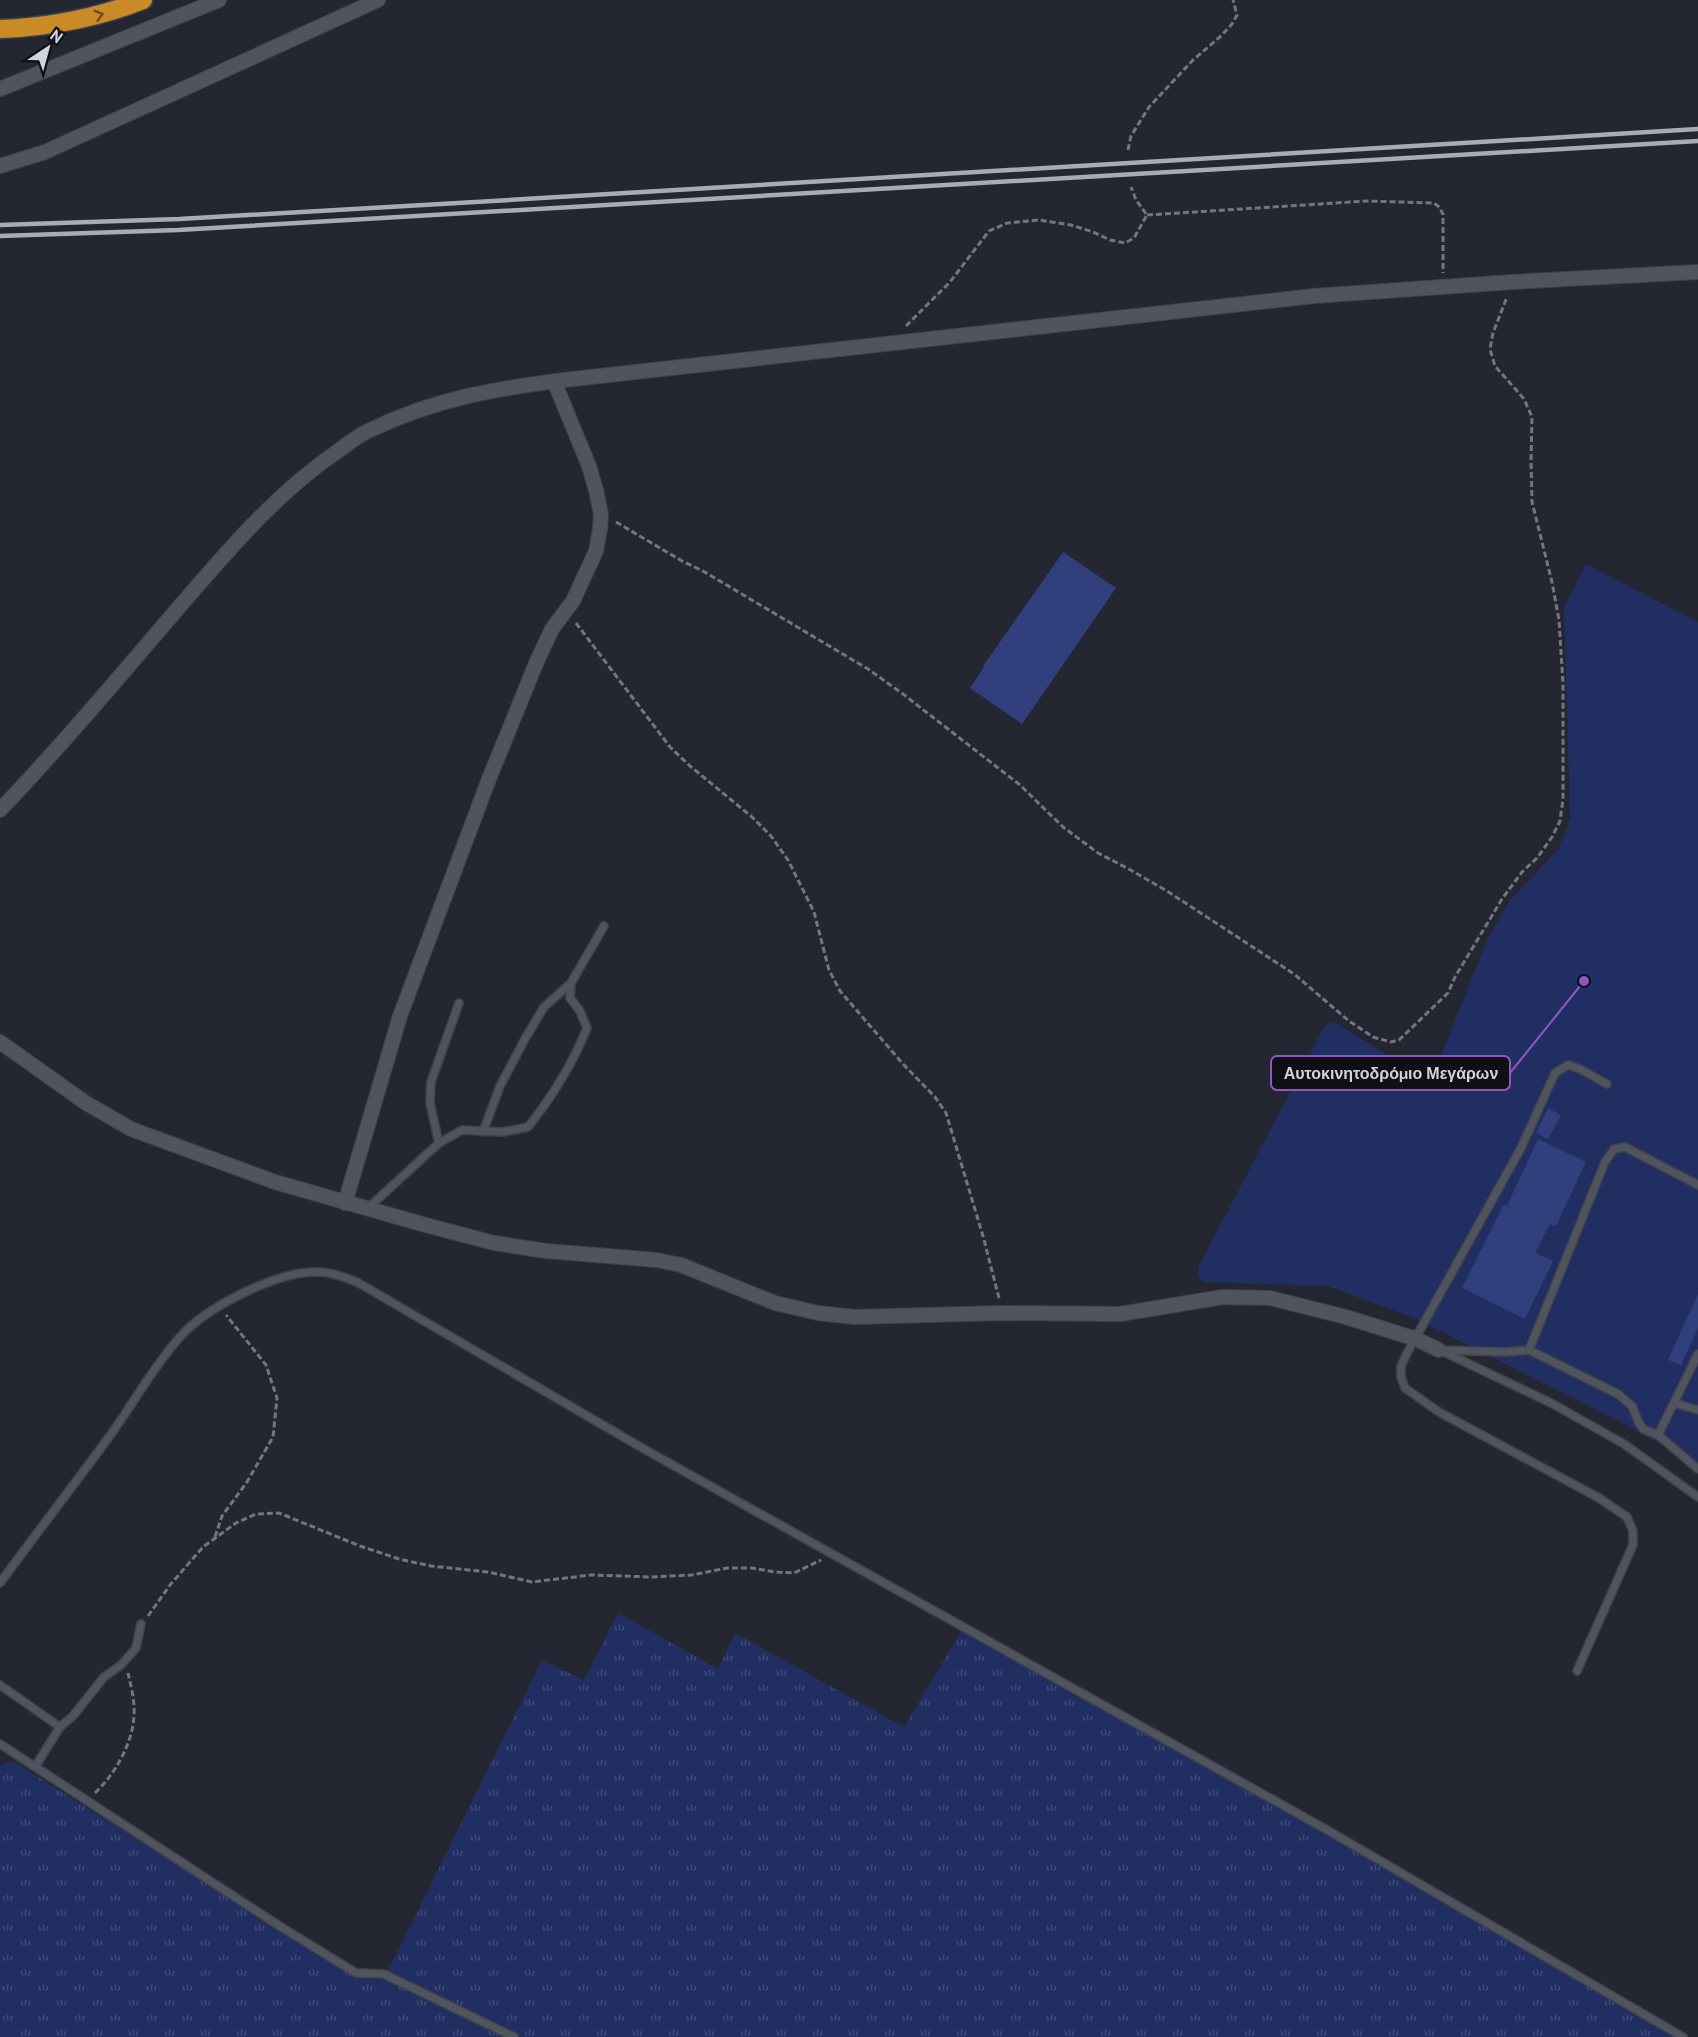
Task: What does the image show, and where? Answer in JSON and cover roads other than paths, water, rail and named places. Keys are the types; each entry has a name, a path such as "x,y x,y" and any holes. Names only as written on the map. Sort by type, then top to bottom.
{"highway":[{"path":"0,29 32,28 80,20 143,0"}],"street":[{"path":"0,89 219,0"},
{"path":"0,166 45,153 378,0"},
{"path":"0,810 270,506 313,468 366,432 423,407 484,391 554,381 1314,296 1443,286 1698,272"},
{"path":"345,1203 400,1016 515,714 552,629 584,580 596,551 601,514 589,466 554,381"},
{"path":"0,1042 86,1102 131,1128 264,1178 345,1203 494,1243 546,1251 657,1260 681,1265 776,1303 818,1313 854,1317 1002,1313 1120,1314 1223,1297 1270,1298 1346,1317 1416,1339 1439,1350"}],"lane":[{"path":"483,1132 500,1086 526,1037 544,1007 571,983 604,926"},
{"path":"367,1209 439,1143 462,1130 503,1132 528,1127 577,1053 586,1028 580,1011 570,998 571,983"},
{"path":"439,1143 430,1103 431,1082 459,1003"},
{"path":"1577,1671 1633,1545 1633,1532 1627,1517 1599,1498 1439,1412 1405,1388 1401,1377 1401,1366 1521,1148 1555,1073 1568,1065 1607,1084"},
{"path":"1529,1350 1605,1162 1614,1149 1625,1147 1698,1185"},
{"path":"0,1583 110,1436 176,1342 192,1325 220,1306 273,1280 296,1274 318,1272 335,1274 357,1282 644,1449 1329,1831 1683,2037"},
{"path":"1439,1350 1506,1352 1529,1350 1618,1394 1632,1406 1643,1429 1658,1435 1698,1468"},
{"path":"1439,1350 1553,1404 1624,1444 1698,1497"},
{"path":"1658,1435 1698,1354"},
{"path":"1674,1403 1698,1410"},
{"path":"35,1767 60,1727 73,1716 104,1677 136,1648 141,1624"},
{"path":"0,1685 60,1727"},
{"path":"0,1744 278,1925 356,1973 384,1974 514,2037"}],"railway":[{"path":"0,225 179,219 1698,129"},
{"path":"0,236 178,230 1698,141"}],"place":[{"name":"Αυτοκινητοδρόμιο Μεγάρων","path":"1584,981"}]}
